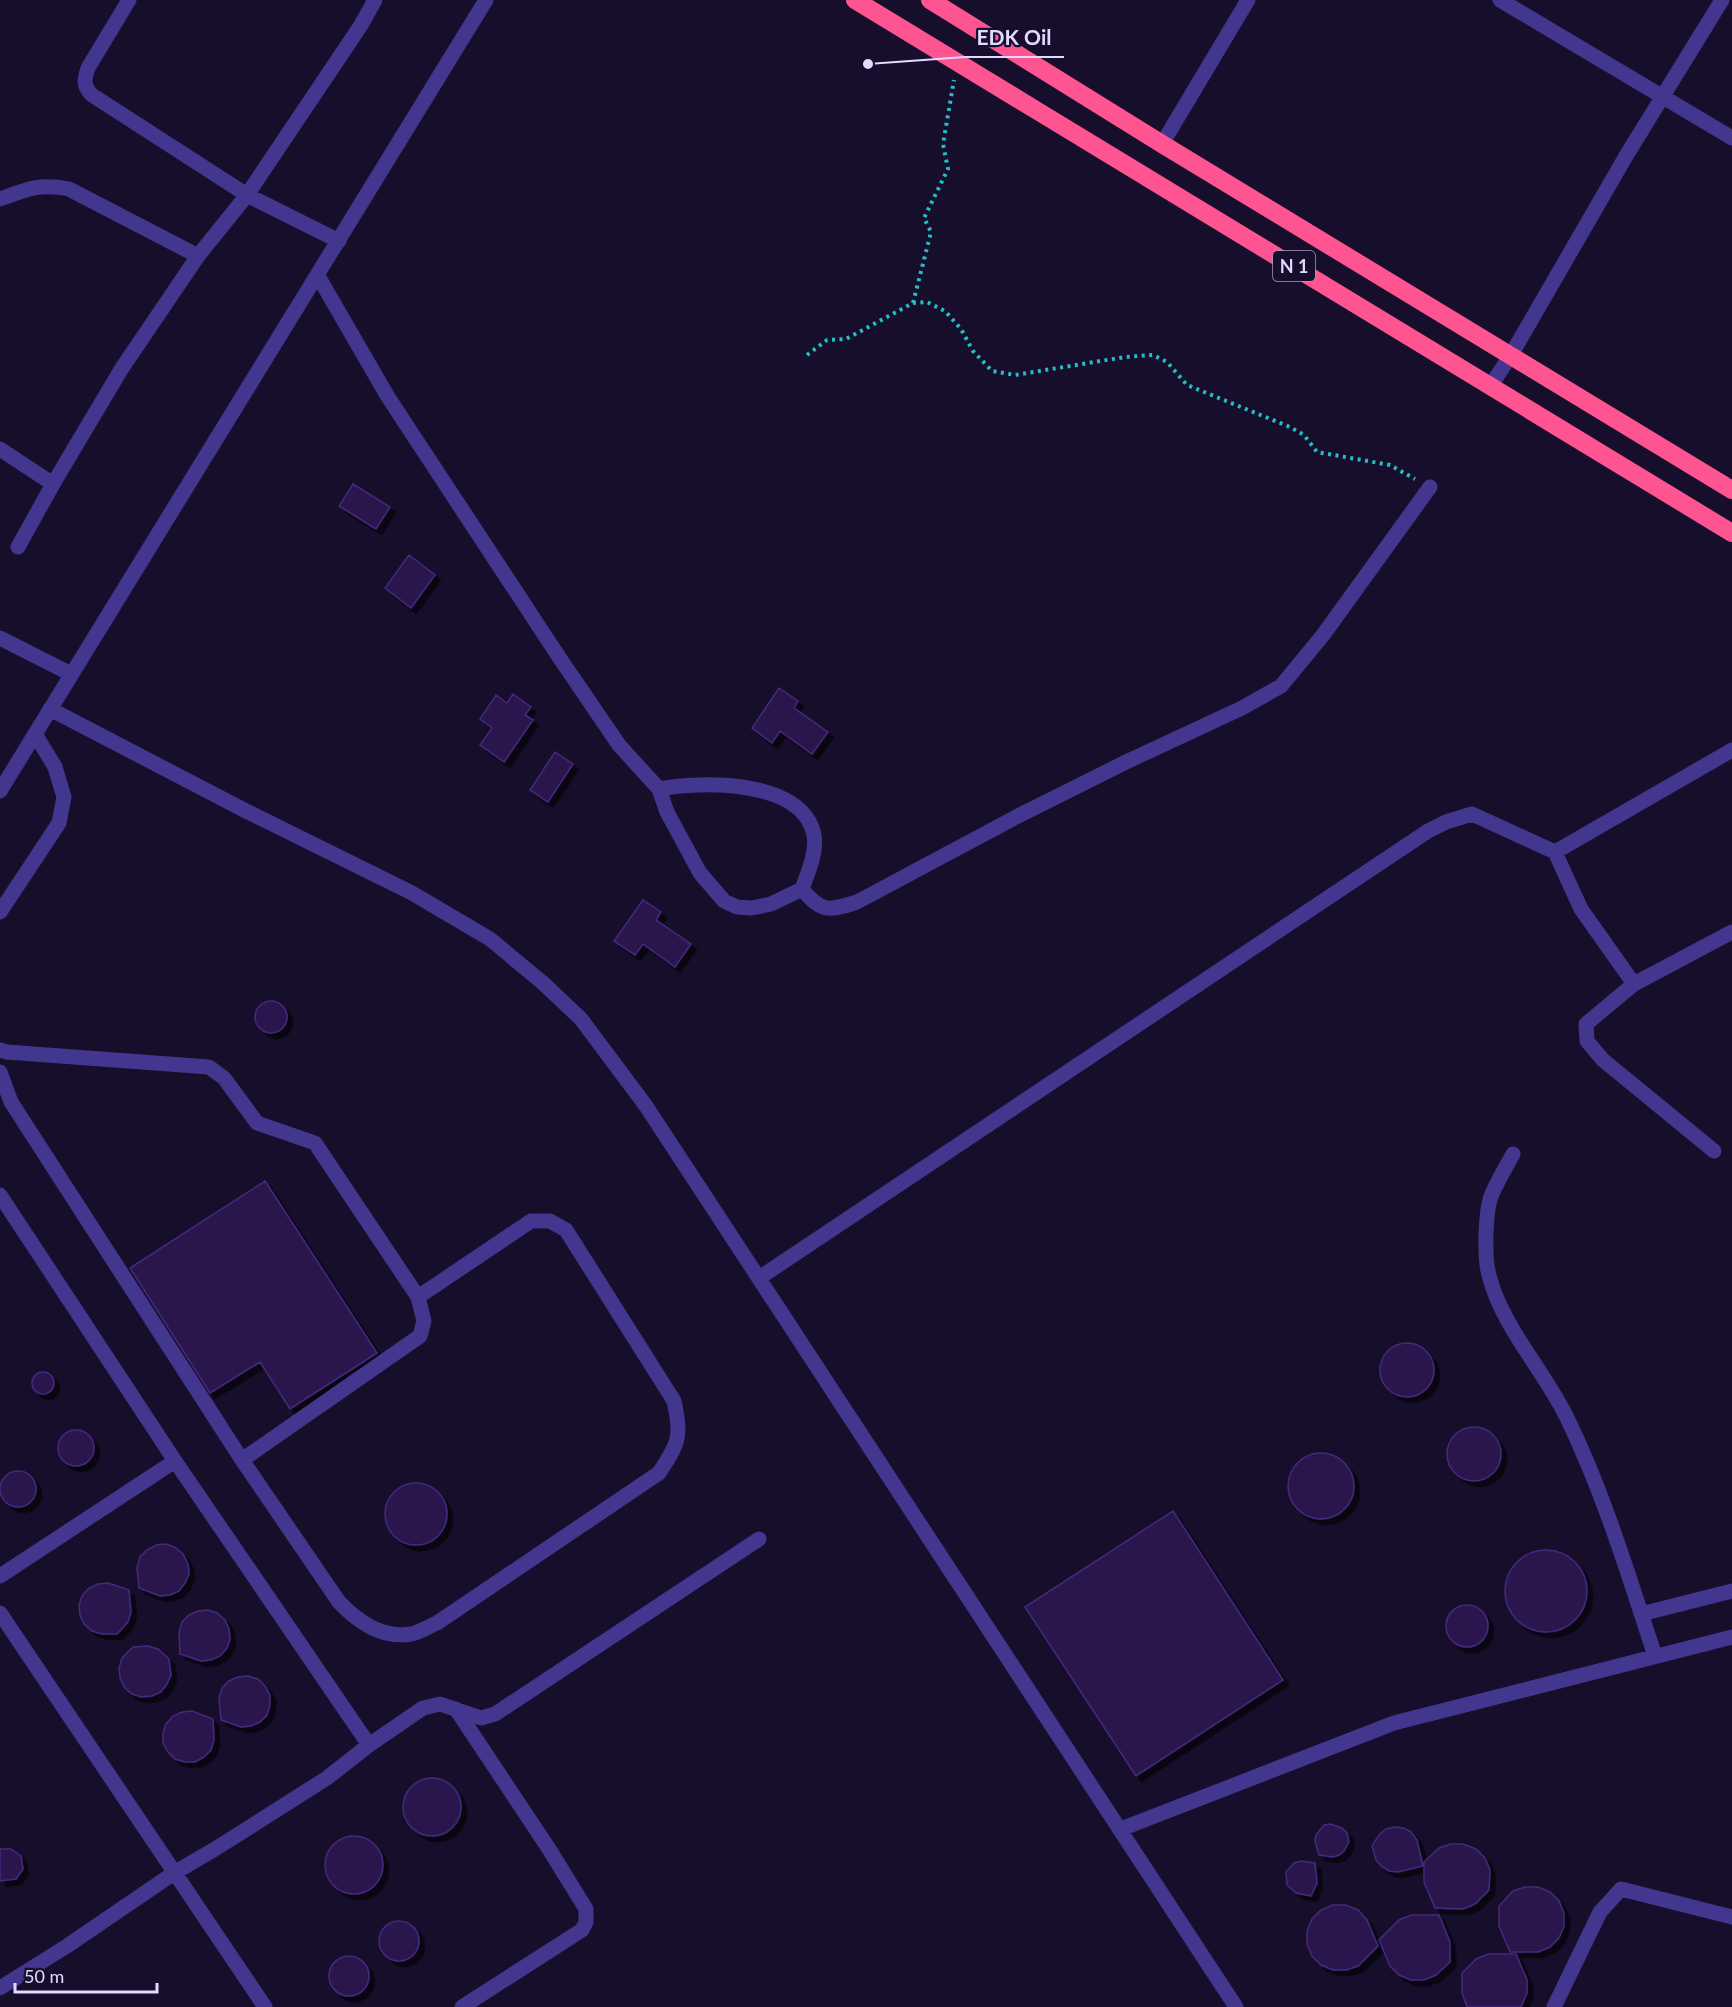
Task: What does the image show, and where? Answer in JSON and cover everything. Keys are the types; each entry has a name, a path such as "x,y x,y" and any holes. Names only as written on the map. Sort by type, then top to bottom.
{"highway":[{"name":"N 1","path":"855,0 956,64 1491,385 1732,533"},
{"name":"N 1","path":"930,0 1162,144 1732,490"}],"street":[{"path":"129,0 88,68 84,80 86,89 247,195 339,241"},
{"path":"18,547 52,484 122,368 198,256 247,195 361,25 375,0"},
{"path":"0,791 486,0"},
{"path":"1162,144 1248,0"},
{"path":"1500,0 1732,138"},
{"path":"1491,385 1511,355 1620,166 1722,0"},
{"path":"0,199 31,188 49,185 69,189 198,256"},
{"path":"318,276 388,397 559,657 619,745 659,789 667,812 700,873 724,901 737,907 752,908 771,904 802,889 813,854 814,835 808,820 793,805 776,796 750,788 721,784 682,784 659,789"},
{"path":"0,449 52,484"},
{"path":"802,889 816,904 825,909 837,909 857,902 1016,817 1242,708 1281,686 1323,635 1430,487"},
{"path":"0,638 71,674"},
{"path":"50,709 246,811 412,893 490,939 543,983 581,1019 646,1106 1236,2007"},
{"path":"0,912 59,823 64,797 55,767 35,734"},
{"path":"1555,852 1732,750"},
{"path":"759,1278 1428,831 1446,822 1472,814 1555,852 1581,909 1634,984"},
{"path":"1714,1151 1603,1060 1587,1041 1586,1024 1634,984 1732,932"},
{"path":"0,1050 209,1067 224,1078 257,1123 315,1143 418,1297 424,1321 420,1336 242,1460"},
{"path":"0,1072 11,1102 242,1460 326,1584 352,1616 368,1627 387,1633 411,1635 437,1623 659,1473 677,1442 680,1425 674,1401 566,1230 550,1221 531,1221 418,1297"},
{"path":"1513,1154 1491,1196 1486,1229 1488,1274 1503,1314 1545,1378 1569,1421 1605,1505 1655,1656"},
{"path":"0,1195 175,1461 369,1745"},
{"path":"0,1576 175,1461"},
{"path":"0,1988 67,1946 174,1873 327,1778 369,1745 423,1708 440,1704 481,1718 495,1714 759,1539"},
{"path":"1641,1614 1732,1591"},
{"path":"0,1613 265,2007"},
{"path":"1121,1829 1394,1723 1732,1636"},
{"path":"456,1709 586,1909 582,1930 462,2007"},
{"path":"1554,2007 1600,1912 1621,1890 1732,1917"}],"path":[{"path":"913,303 931,232 924,218 948,169 943,144 956,64"},
{"path":"807,355 827,340 846,339 913,303 927,302 945,311 961,329 973,351 992,371 1015,375 1153,354 1167,362 1187,385 1290,427 1304,435 1317,452 1390,465 1430,487"}],"building":[{"path":"353,484 390,507 376,529 339,506"},
{"path":"409,555 435,575 411,608 385,588"},
{"path":"779,688 798,701 794,708 828,732 812,754 780,731 772,743 752,728"},
{"path":"513,694 531,707 525,715 533,720 504,762 480,745 492,728 480,719 496,695 507,703"},
{"path":"555,752 573,764 548,802 530,790"},
{"path":"643,900 661,912 656,920 691,944 675,967 643,944 635,955 614,941"},
{"path":"271,1001 282,1006 287,1017 282,1028 271,1033 260,1028 255,1017 260,1006"},
{"path":"265,1181 377,1353 290,1409 260,1362 210,1393 130,1268"},
{"path":"1407,1343 1417,1345 1426,1351 1432,1360 1434,1370 1432,1380 1426,1389 1417,1395 1407,1397 1397,1395 1388,1389 1382,1380 1380,1370 1382,1360 1388,1351 1397,1345"},
{"path":"39,1372 47,1372 54,1379 54,1387 47,1394 39,1394 32,1387 32,1379"},
{"path":"1474,1427 1484,1429 1493,1435 1499,1444 1501,1454 1499,1464 1493,1473 1484,1479 1474,1481 1464,1479 1455,1473 1449,1464 1447,1454 1449,1444 1455,1435 1464,1429"},
{"path":"76,1430 89,1435 94,1448 89,1461 76,1466 63,1461 58,1448 63,1435"},
{"path":"1321,1453 1334,1456 1344,1463 1351,1473 1354,1486 1351,1499 1344,1509 1334,1516 1321,1519 1308,1516 1298,1509 1291,1499 1288,1486 1291,1473 1298,1463 1308,1456"},
{"path":"18,1471 30,1477 36,1489 30,1501 18,1507 6,1501 0,1489 6,1477"},
{"path":"410,1483 422,1483 438,1492 445,1502 447,1514 445,1526 438,1536 422,1545 410,1545 399,1540 390,1531 385,1520 385,1508 390,1497 399,1488"},
{"path":"1173,1511 1283,1680 1136,1776 1025,1607"},
{"path":"166,1544 183,1554 188,1564 189,1574 179,1591 160,1596 139,1588 137,1567 140,1557 147,1550 156,1545"},
{"path":"1546,1550 1562,1553 1575,1562 1584,1575 1587,1591 1584,1607 1575,1620 1562,1629 1546,1632 1530,1629 1517,1620 1508,1607 1505,1591 1508,1575 1517,1562 1530,1553"},
{"path":"108,1583 129,1590 131,1612 128,1622 117,1634 92,1631 84,1624 80,1615 79,1605 82,1596 89,1588"},
{"path":"1467,1605 1482,1611 1488,1626 1482,1641 1467,1647 1452,1641 1446,1626 1452,1611"},
{"path":"208,1610 217,1613 225,1620 230,1639 227,1648 220,1656 211,1660 201,1661 180,1654 179,1632 182,1622 189,1615"},
{"path":"148,1646 158,1649 169,1659 171,1675 161,1692 141,1697 132,1694 124,1687 119,1668 122,1658 133,1647"},
{"path":"248,1676 258,1679 270,1695 267,1715 260,1722 251,1726 241,1727 221,1720 219,1698 222,1688 229,1681"},
{"path":"192,1711 213,1719 214,1740 211,1750 204,1757 195,1762 185,1762 175,1759 168,1752 163,1743 163,1733 166,1724 173,1716"},
{"path":"432,1778 443,1780 456,1791 461,1807 459,1818 448,1831 432,1836 421,1834 408,1823 403,1807 405,1796 416,1783"},
{"path":"1330,1824 1342,1828 1347,1833 1349,1842 1344,1851 1333,1857 1319,1855 1315,1841 1316,1835 1324,1825"},
{"path":"1395,1827 1411,1832 1417,1840 1423,1866 1398,1872 1389,1871 1376,1860 1372,1846 1386,1829"},
{"path":"354,1836 365,1838 378,1849 383,1865 381,1876 370,1889 354,1894 343,1892 330,1881 325,1865 327,1854 338,1841"},
{"path":"1451,1844 1463,1844 1476,1849 1485,1858 1490,1870 1489,1890 1475,1904 1463,1909 1435,1908 1424,1882 1424,1862 1439,1848"},
{"path":"0,1849 11,1849 21,1856 23,1869 16,1879 0,1881"},
{"path":"1301,1861 1315,1863 1317,1883 1311,1896 1296,1893 1287,1885 1286,1872 1294,1863"},
{"path":"1525,1887 1538,1887 1550,1892 1559,1901 1564,1913 1564,1926 1559,1938 1550,1947 1538,1952 1510,1952 1499,1926 1499,1906 1513,1891"},
{"path":"1333,1905 1346,1905 1358,1910 1367,1920 1378,1946 1358,1966 1346,1970 1333,1970 1321,1965 1312,1956 1307,1944 1307,1931 1312,1919 1321,1910"},
{"path":"1411,1915 1439,1915 1450,1942 1450,1962 1436,1975 1424,1980 1411,1980 1399,1975 1390,1966 1379,1940 1399,1920"},
{"path":"399,1921 413,1927 419,1941 413,1955 399,1961 385,1955 379,1941 385,1927"},
{"path":"1488,1954 1516,1954 1527,1980 1527,1993 1521,2007 1467,2007 1462,1993 1462,1973 1476,1959"},
{"path":"349,1956 363,1962 369,1976 363,1990 349,1996 335,1990 329,1976 335,1962"}],"place":[{"name":"EDK Oil","path":"868,64"}]}
